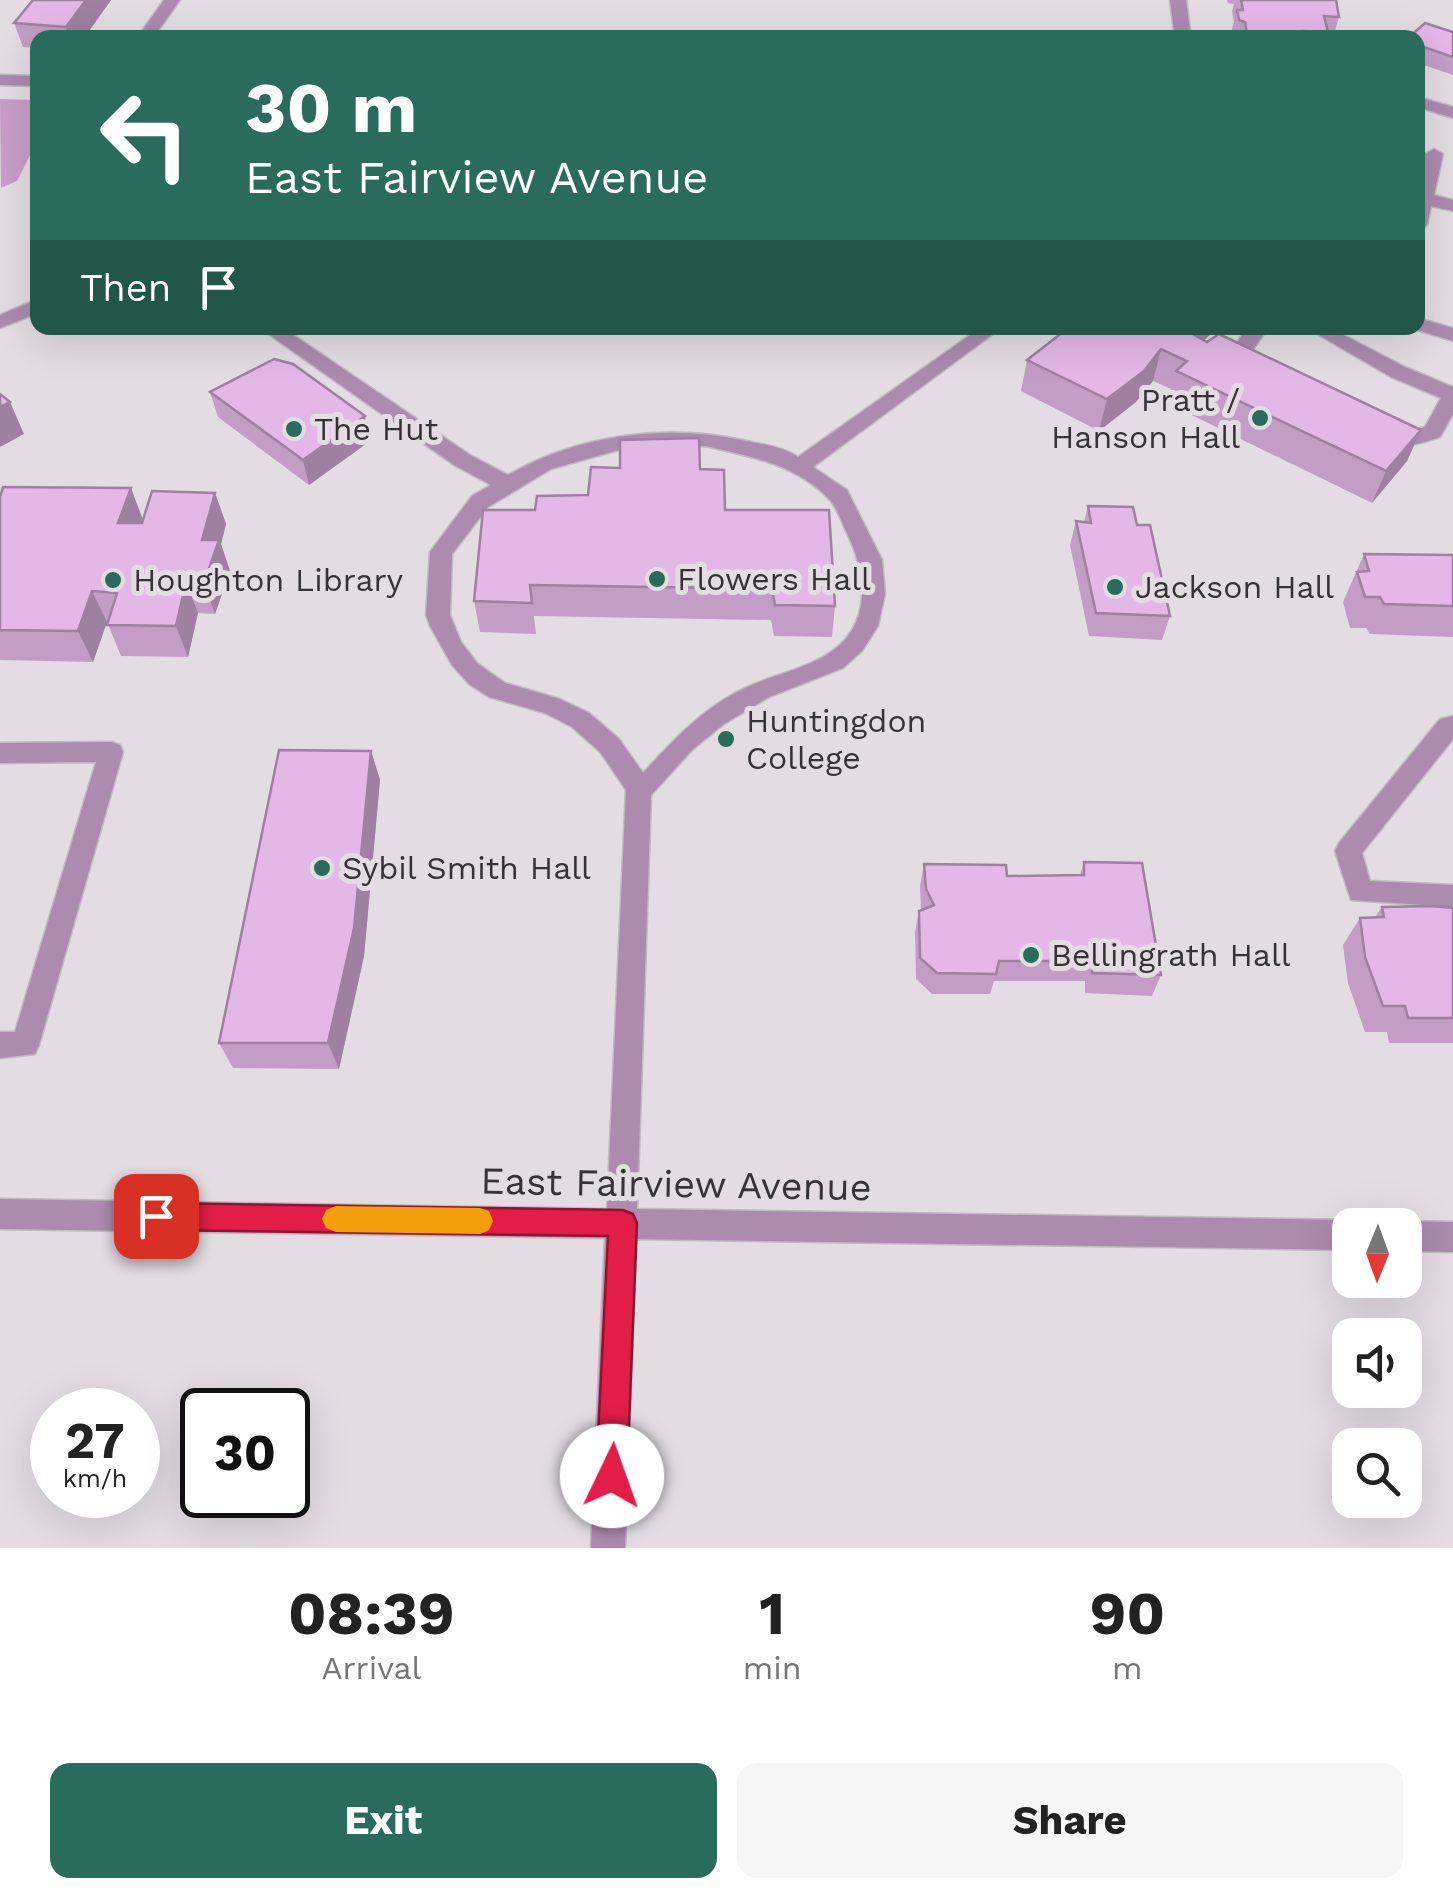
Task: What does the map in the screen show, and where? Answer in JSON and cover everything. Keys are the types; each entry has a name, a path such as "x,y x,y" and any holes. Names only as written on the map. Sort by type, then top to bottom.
{"street":[{"path":"151,30 172,0"},
{"path":"1178,0 1182,30"},
{"path":"0,80 30,81"},
{"path":"1425,104 1453,113"},
{"path":"1426,152 1453,160"},
{"path":"1425,198 1453,206"},
{"path":"0,322 30,308"},
{"path":"1425,326 1453,335"},
{"path":"280,335 462,460 503,482"},
{"path":"804,464 982,335"},
{"path":"1249,335 1240,355 1256,372 1272,380"},
{"path":"1329,335 1398,372 1453,395 1434,432 1407,441 1373,426"},
{"path":"608,1548 639,790 620,757 592,729 546,702 495,690 466,666 448,640 438,612 436,584 441,558 472,510 503,482 576,451 651,438 727,442 804,464 831,486 852,512 868,544 875,580 869,622 838,661 812,675 771,686 712,719 639,790"},
{"path":"1453,726 1449,726 1348,851 1360,892 1453,896"},
{"path":"0,753 111,752 25,1045 0,1046"},
{"name":"East Fairview Avenue","path":"0,1214 1332,1235"},
{"path":"1422,1236 1453,1237"}],"shaded area":[{"path":"0,99 30,100 30,155 17,181 1,188"}],"building":[{"path":"33,0 86,0 66,27 14,23"},
{"path":"1241,0 1336,0 1339,17 1324,16 1328,30 1246,30 1237,10 1243,10"},
{"path":"1425,23 1453,32 1453,57 1425,47 1425,30 1417,30"},
{"path":"1059,335 1194,335 1207,342 1221,335 1421,430 1386,471 1176,371 1187,361 1161,349 1144,371 1107,399 1027,360"},
{"path":"274,359 293,364 365,416 303,460 210,392"},
{"path":"0,394 10,402 0,407"},
{"name":"Flowers Hall","path":"699,438 700,469 724,470 725,510 829,510 835,606 775,605 772,589 530,585 532,603 474,601 483,510 535,510 537,496 588,495 591,467 620,468 620,440"},
{"name":"Houghton Library","path":"3,487 131,488 118,523 142,523 152,491 215,493 202,540 219,540 204,583 186,582 176,626 107,625 117,593 92,591 78,631 0,630"},
{"name":"Jackson Hall","path":"1088,506 1133,507 1137,525 1150,525 1170,616 1096,613 1076,521 1091,523"},
{"path":"1364,554 1453,555 1453,606 1384,604 1380,597 1365,597 1357,572 1369,571"},
{"name":"Sybil Smith Hall","path":"279,750 371,751 354,928 328,1043 219,1043"},
{"name":"Bellingrath Hall","path":"1084,862 1142,863 1161,975 1092,973 1093,961 999,961 996,974 937,973 920,958 919,911 934,905 926,889 924,864 1006,865 1007,876 1084,875"},
{"path":"1382,907 1453,908 1453,1018 1408,1018 1405,1006 1383,1006 1365,957 1360,918 1384,917"}],"slow traffic":[{"path":"336,1219 480,1221"}],"place":[{"name":"Pratt / Hanson Hall","path":"1260,418"},
{"name":"The Hut","path":"294,429"},
{"name":"Flowers Hall","path":"657,579"},
{"name":"Houghton Library","path":"113,580"},
{"name":"Jackson Hall","path":"1115,587"},
{"name":"Huntingdon College","path":"726,739"},
{"name":"Sybil Smith Hall","path":"322,868"},
{"name":"Bellingrath Hall","path":"1031,955"}],"route":[{"path":"156,1216 623,1223 612,1476"}]}
